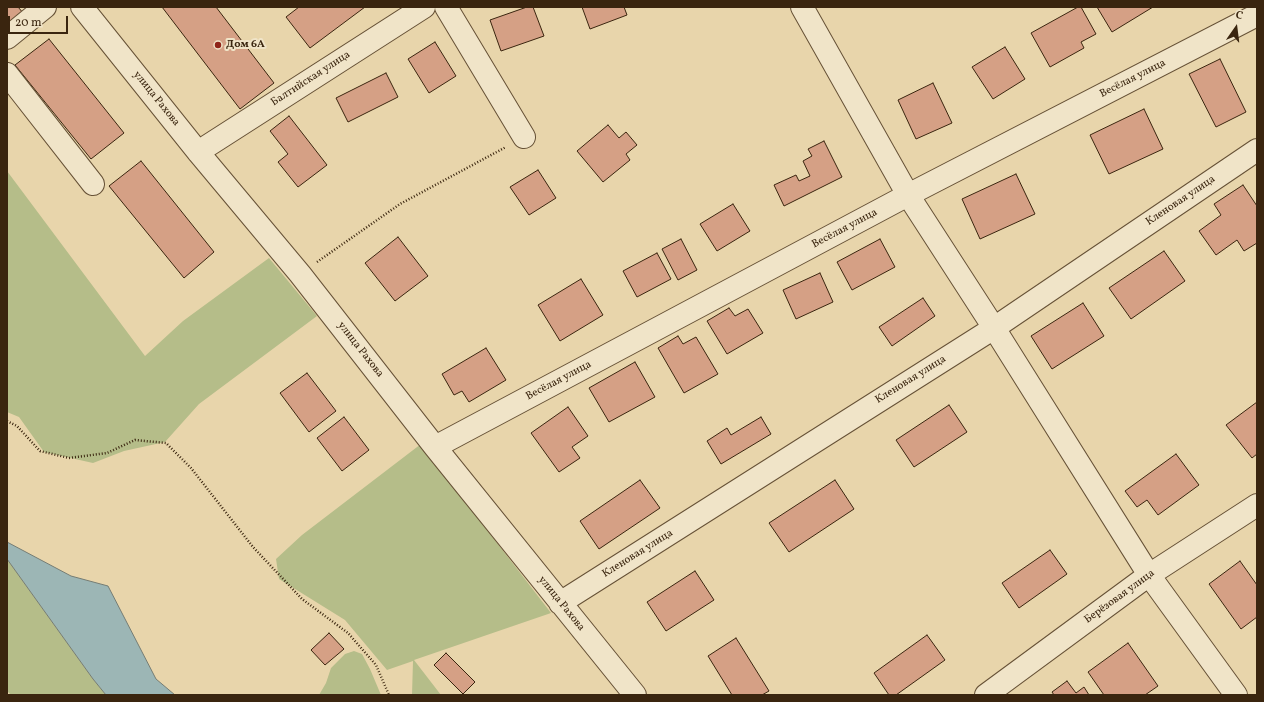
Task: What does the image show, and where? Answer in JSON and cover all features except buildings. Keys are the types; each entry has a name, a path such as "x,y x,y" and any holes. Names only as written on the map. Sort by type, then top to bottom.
{"street":[{"path":"7,38 45,7"},
{"name":"улица Рахова","path":"82,7 198,152 300,274 435,447 635,695"},
{"name":"Балтийская улица","path":"198,152 424,7"},
{"path":"446,7 524,137"},
{"path":"802,7 908,195 994,328 1149,575 1236,695"},
{"name":"Весёлая улица","path":"435,447 908,195 1257,15"},
{"path":"7,74 93,184"},
{"name":"Кленовая улица","path":"560,603 994,328 1257,150"},
{"name":"Берёзовая улица","path":"986,695 1149,575 1257,505"}],"path":[{"path":"300,274 400,204 524,137"},
{"path":"7,421 16,426 40,451 69,458 107,452 135,440 166,443 191,468 253,547 302,599 348,633 376,665 389,695"}],"green space":[{"path":"7,171 145,356 183,321 269,258 317,316 199,404 165,442 124,451 93,463 44,452 19,417 7,412"},
{"path":"421,444 551,613 414,660 441,695 412,695 413,661 387,670 345,620 279,579 276,559 302,535"},
{"path":"7,559 106,695 11,695 7,691"},
{"path":"354,651 362,654 381,695 319,695 326,683 331,668 345,654"}],"water":[{"path":"7,542 71,576 108,586 156,679 175,695 106,695 7,559"}],"place":[{"name":"Дом 6А","path":"218,45"}]}
